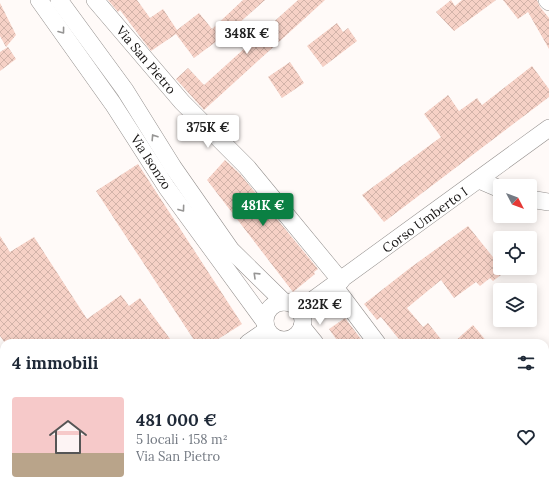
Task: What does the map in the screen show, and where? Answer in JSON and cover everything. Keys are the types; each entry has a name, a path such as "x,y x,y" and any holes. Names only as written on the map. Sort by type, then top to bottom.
{"street":[{"name":"Via Isonzo","path":"39,0 114,104 167,188 266,326"},
{"name":"Via Isonzo","path":"59,0 125,90 173,167 231,250 284,302"},
{"name":"Via San Pietro","path":"95,0 182,102 247,167 337,283 374,339"},
{"name":"Corso Umberto I","path":"301,318 337,283 549,128"},
{"path":"479,180 493,186"},
{"path":"537,200 549,202"},
{"path":"278,339 270,334 266,326 268,310 272,306 284,302 295,306 313,339"},
{"path":"292,339 299,332 301,318"},
{"path":"252,339 266,326"}],"building":[{"path":"108,0 137,0 150,18 163,9 177,30 199,13 212,29 243,0 265,0 229,32 194,58 176,34 151,51 120,10 118,12"},
{"path":"298,0 325,0 204,110 176,79 188,68 204,85"},
{"path":"451,0 455,6 462,0 496,0 454,31 436,12"},
{"path":"503,0 537,0 540,7 549,18 549,49 528,12 518,19"},
{"path":"0,3 16,35 6,47 0,36"},
{"path":"337,23 343,32 348,28 357,41 323,67 307,46"},
{"path":"8,47 16,59 0,71 0,52"},
{"path":"290,62 304,83 282,98 268,77"},
{"path":"532,66 549,89 549,97 384,222 362,195 441,137 424,114 448,95 459,111 477,98 482,105"},
{"path":"225,160 240,174 318,269 314,272 315,274 293,292 207,180"},
{"path":"138,164 242,324 218,339 193,339 96,191"},
{"path":"468,226 493,257 493,275 501,275 493,281 490,278 480,286 476,282 454,298 441,280 407,308 423,327 428,323 441,339 399,339 381,317 377,320 364,304 410,268"},
{"path":"0,236 10,252 34,237 87,319 121,295 129,306 140,298 170,339 2,339 0,336"},
{"path":"345,318 361,339 336,339 329,329"},
{"path":"473,325 485,339 457,339"}]}
